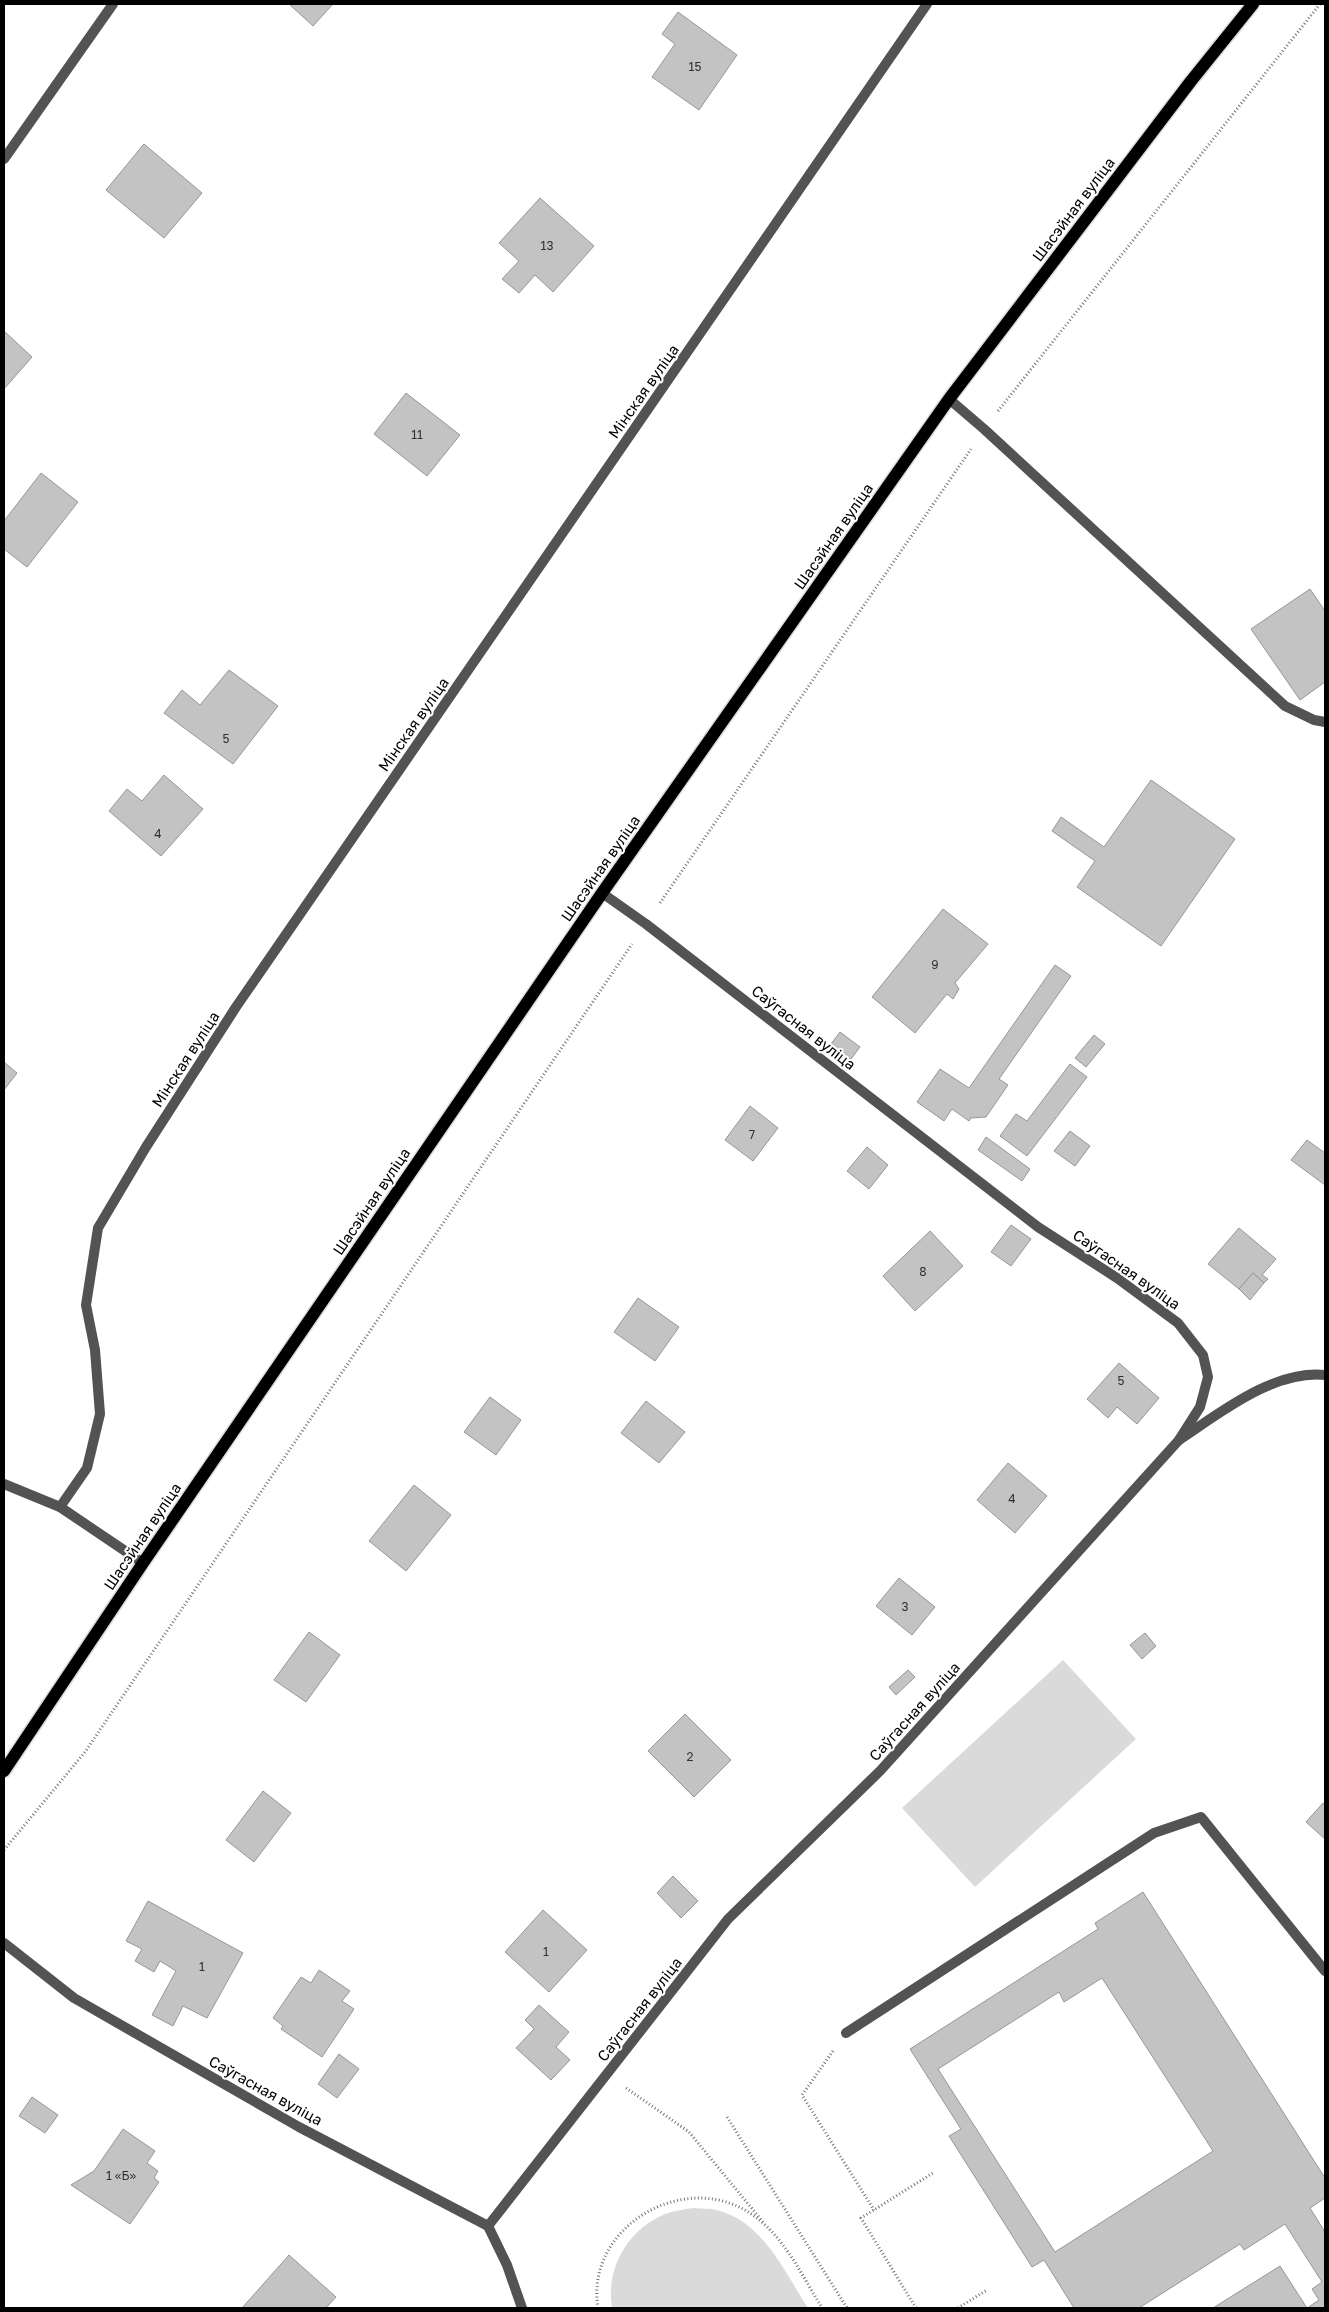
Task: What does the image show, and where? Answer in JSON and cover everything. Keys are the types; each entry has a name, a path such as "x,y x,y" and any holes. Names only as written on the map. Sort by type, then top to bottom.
{"main road":[{"name":"Шасэйная вуліца","path":"4,1771 143,1564 602,893 949,399 1191,81 1253,4"}],"street":[{"path":"4,159 113,4"},
{"name":"Мінская вуліца","path":"60,1507 87,1468 100,1414 95,1350 86,1305 98,1228 146,1147 236,1007 927,4"},
{"path":"949,399 1285,706 1314,720 1325,722"},
{"name":"Саўгасная вуліца","path":"4,1943 74,1998 298,2126 488,2226 728,1919 880,1771 1179,1440 1200,1407 1208,1376 1203,1355 1178,1323 1117,1278 1038,1227 646,924 602,893"},
{"path":"1179,1440 1250,1393 1283,1381 1325,1375"},
{"path":"4,1484 60,1507 143,1564"},
{"path":"846,2033 1154,1833 1201,1817 1325,1971"},
{"path":"488,2226 507,2265 522,2308"}],"path":[{"path":"846,2033 802,2095 874,2210"},
{"path":"607,2074 689,2132 783,2246 822,2308"},
{"path":"727,2117 847,2308"},
{"path":"916,2308 861,2218 932,2173"},
{"path":"598,2308 599,2275 608,2250 624,2229 644,2212 668,2202 694,2197 720,2200 745,2210 766,2225"},
{"path":"958,2308 987,2290"}],"shaded area":[{"path":"1063,1660 1136,1739 975,1887 902,1808"},
{"path":"694,2208 717,2210 733,2216 747,2225 771,2250 808,2308 612,2308 612,2278 617,2263 632,2237 656,2218 671,2212"}],"building":[{"path":"289,4 333,4 313,26"},
{"path":"678,12 737,55 699,110 652,77 675,44 662,34"},
{"path":"144,144 202,193 164,238 106,190"},
{"path":"540,198 594,246 553,292 535,275 519,293 502,279 519,261 499,243"},
{"path":"4,331 32,357 4,389"},
{"path":"406,393 460,435 427,476 374,434"},
{"path":"41,473 78,502 27,567 4,549 4,521"},
{"path":"1310,589 1325,611 1325,682 1300,700 1251,629"},
{"path":"229,670 278,706 233,764 164,713 182,690 200,705"},
{"path":"164,775 203,809 161,856 109,811 127,789 142,801"},
{"path":"1151,780 1235,839 1161,946 1077,887 1095,861 1052,831 1061,817 1104,847"},
{"path":"943,909 988,944 955,983 959,989 953,999 947,994 915,1033 872,997"},
{"path":"1055,965 1071,976 999,1079 1008,1085 986,1117 971,1118 969,1121 952,1109 944,1121 917,1102 940,1069 969,1088"},
{"path":"840,1032 860,1047 851,1059 831,1044"},
{"path":"1094,1035 1105,1044 1086,1067 1075,1058"},
{"path":"4,1062 17,1073 4,1090"},
{"path":"1070,1064 1087,1077 1027,1156 1000,1136 1016,1114 1027,1121"},
{"path":"750,1106 778,1128 753,1161 725,1140"},
{"path":"1070,1131 1090,1146 1075,1166 1054,1151"},
{"path":"986,1137 1030,1169 1022,1181 978,1150"},
{"path":"1307,1140 1325,1153 1325,1185 1291,1160"},
{"path":"867,1147 888,1165 869,1189 847,1171"},
{"path":"1011,1225 1031,1239 1011,1266 991,1252"},
{"path":"1239,1228 1276,1259 1262,1275 1268,1279 1264,1283 1253,1273 1239,1289 1208,1264"},
{"path":"930,1231 963,1266 915,1311 883,1276"},
{"path":"1253,1273 1264,1283 1250,1300 1239,1289"},
{"path":"638,1298 679,1327 655,1361 614,1332"},
{"path":"1119,1363 1159,1398 1137,1424 1117,1407 1108,1418 1087,1399"},
{"path":"490,1397 521,1420 496,1455 464,1432"},
{"path":"646,1401 685,1432 659,1463 621,1433"},
{"path":"1008,1463 1047,1496 1015,1533 977,1500"},
{"path":"414,1485 451,1515 406,1571 369,1541"},
{"path":"899,1578 935,1607 912,1635 876,1606"},
{"path":"309,1632 340,1655 306,1702 274,1680"},
{"path":"1145,1633 1156,1646 1142,1659 1130,1645"},
{"path":"908,1670 915,1677 896,1695 889,1687"},
{"path":"685,1714 731,1760 694,1797 648,1751"},
{"path":"263,1791 291,1813 254,1862 226,1840"},
{"path":"1323,1803 1325,1805 1325,1839 1306,1822"},
{"path":"673,1876 698,1901 681,1918 657,1893"},
{"path":"1143,1892 1325,2178 1325,2198 1310,2208 1325,2232 1325,2308 1307,2308 1319,2300 1312,2289 1322,2282 1285,2224 1244,2250 1240,2244 1139,2308 1074,2308 1044,2260 1032,2267 949,2136 961,2129 910,2049 1098,1929 1095,1923","holes":["1102,1978 1213,2151 1055,2252 938,2069 1059,1992 1064,2002"]},
{"path":"148,1901 243,1953 207,2018 183,2006 173,2026 152,2015 176,1971 160,1961 154,1972 135,1961 142,1949 126,1941"},
{"path":"543,1910 587,1950 549,1992 505,1952"},
{"path":"319,1970 350,1991 342,2001 354,2009 322,2057 281,2029 283,2026 273,2018 301,1977 311,1983"},
{"path":"539,2005 569,2032 556,2047 570,2060 551,2080 516,2048 534,2029 525,2020"},
{"path":"339,2054 359,2069 337,2098 318,2084"},
{"path":"32,2097 58,2115 45,2133 19,2116"},
{"path":"123,2129 155,2151 147,2163 158,2171 154,2178 159,2182 130,2224 71,2185 94,2171"},
{"path":"289,2255 336,2297 326,2308 242,2308"},
{"path":"1280,2266 1307,2308 1213,2308"}]}
